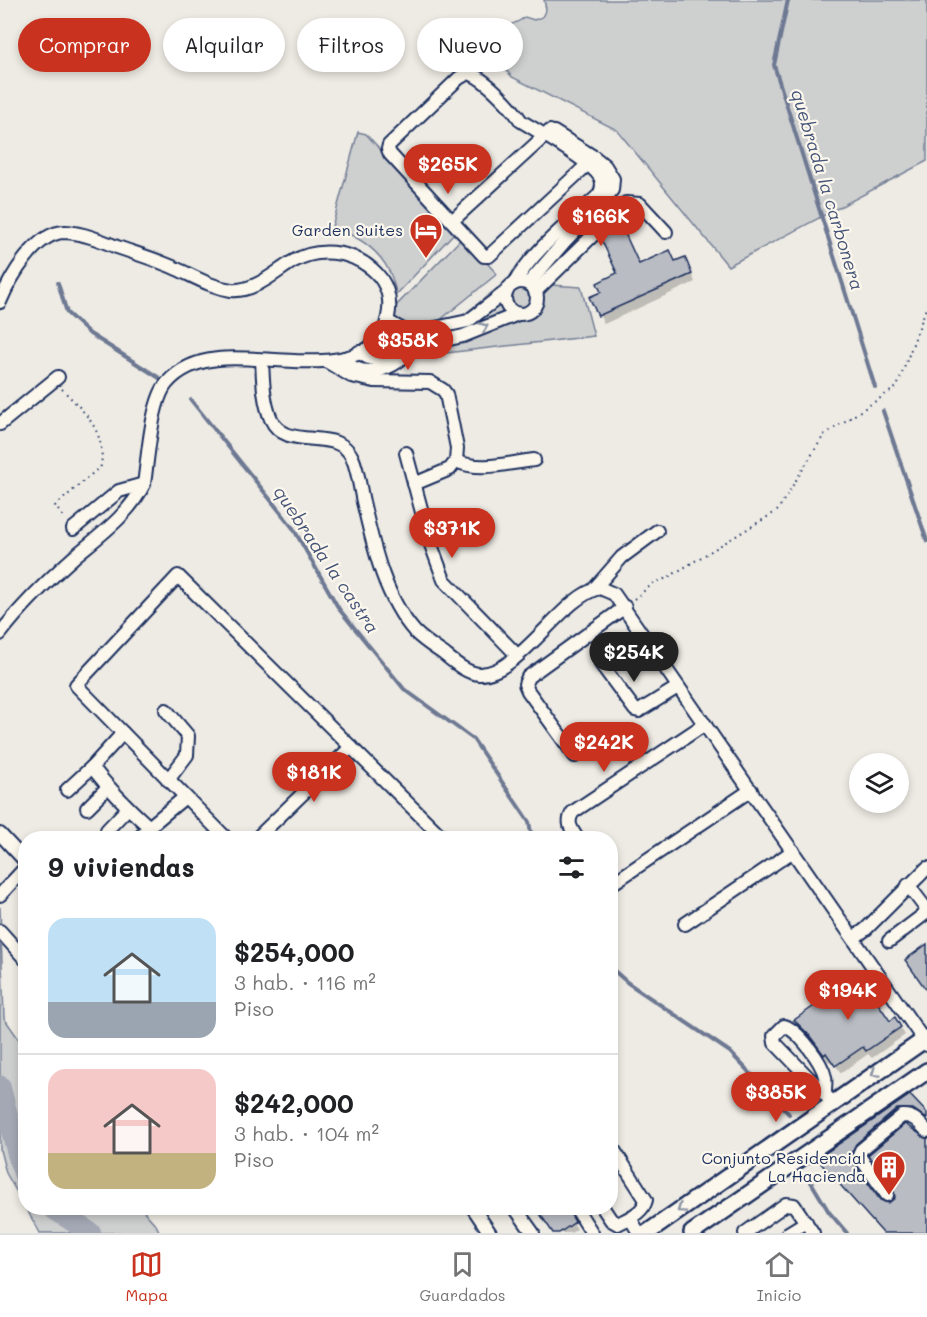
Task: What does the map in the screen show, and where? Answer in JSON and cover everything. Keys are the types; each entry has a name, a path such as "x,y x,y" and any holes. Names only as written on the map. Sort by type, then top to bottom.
{"main road":[{"path":"647,1233 829,1097 926,1041"},
{"path":"692,1233 927,1071"}],"street":[{"path":"518,314 509,309 506,295 526,266 606,198 612,190 613,179 605,166 591,161 548,133 525,114 516,114 482,80 468,73 459,78 389,145 390,154 484,256 489,256 591,161"},
{"path":"452,221 548,133"},
{"path":"359,352 368,359 376,360 384,357 406,333 468,321 511,287 532,288 626,203 640,204 666,232"},
{"path":"0,302 29,254 43,240 63,232 89,236 173,267 215,287 235,290 252,286 306,256 321,253 346,255 360,259 387,287 387,321 381,336 371,346 359,352 344,358 326,361 220,358 181,370 166,384 157,402 144,484 130,507 42,586 0,634"},
{"path":"532,288 561,237"},
{"path":"409,348 463,336 518,314 528,313 535,306 537,296 532,288"},
{"path":"344,358 352,367 362,370 393,365 408,351 411,343 406,333 387,321"},
{"path":"262,360 264,391 271,420 281,431 292,437 337,443 352,456 387,586 399,609 423,640 474,673 490,672 517,655 576,600 594,589 622,557 657,531"},
{"path":"326,361 351,376 404,383 430,382 439,386 446,394 457,448 456,461 450,469 414,484"},
{"path":"0,424 56,379"},
{"path":"406,453 430,542 444,580 517,655"},
{"path":"456,461 466,466 478,467 534,460"},
{"path":"72,529 119,491 144,484"},
{"path":"219,831 76,685 178,576 435,831"},
{"path":"594,589 610,591 625,607 678,687 926,1041"},
{"path":"575,756 525,684 528,676 625,607"},
{"path":"601,664 635,710 642,711 678,687"},
{"path":"166,710 188,735 187,755 168,780"},
{"path":"572,831 569,826 573,812 705,724"},
{"path":"67,790 123,734"},
{"path":"264,831 351,747"},
{"path":"92,767 108,787 149,827"},
{"path":"87,808 108,787"},
{"path":"618,880 751,790"},
{"path":"145,831 185,797"},
{"path":"107,830 129,808"},
{"path":"0,836 18,854"},
{"path":"685,924 793,852"},
{"path":"854,938 866,929 927,867"},
{"path":"0,895 18,876"},
{"path":"889,940 926,914 927,910 908,885"},
{"path":"0,931 18,951"},
{"path":"784,1026 791,1028 818,1061 829,1097 776,1043 774,1036 784,1026"},
{"path":"887,1195 862,1163 859,1156 861,1150 902,1116 909,1115 915,1118 927,1131"},
{"path":"608,1215 614,1223 618,1224 641,1210 646,1200 618,1156"},
{"path":"745,1233 786,1204 794,1205 813,1233"},
{"path":"478,1215 490,1233"},
{"path":"520,1215 533,1233"},
{"path":"580,1215 590,1232"},
{"path":"630,1218 639,1233"},
{"path":"789,1233 806,1222"}],"path":[{"path":"625,607 654,583 667,578 777,511 824,435 897,387 927,306"},
{"path":"56,379 87,415 103,449 101,466 55,506 72,529"}],"shaded area":[{"path":"544,0 927,0 927,161 728,266 617,130 512,77 508,72 523,72 523,18 534,20 542,17 546,9"},
{"path":"358,132 366,134 456,231 397,294 390,274 379,256 357,238 332,227"},
{"path":"463,237 497,274 429,329 384,336 391,311"},
{"path":"505,282 581,287 594,336 368,362 376,351 432,340"},
{"path":"0,907 4,1018 18,1038 18,1194 6,1173 0,1150"},
{"path":"30,1215 147,1215 160,1233 40,1233"}],"building":[{"path":"622,227 639,264 670,250 675,261 685,257 692,274 598,316 589,297 601,292 597,283 617,273 601,239 606,234"},
{"path":"927,944 927,991 905,960"},
{"path":"863,972 880,996 875,999 890,1021 895,1017 901,1027 866,1051 863,1047 835,1066 826,1053 824,1055 794,1020"},
{"name":"Conjunto Residencial La Hacienda","path":"910,1095 927,1113 927,1119 913,1109 897,1109 856,1144 851,1154 852,1161 880,1200 888,1203 895,1198 894,1191 868,1155 905,1124 927,1139 927,1233 883,1233 817,1159"},
{"path":"541,1215 571,1215 575,1222 559,1233 553,1233"}],"waterway":[{"name":"quebrada la carbonera","path":"788,0 774,65 875,387"},
{"name":"quebrada la castra","path":"58,283 67,313 90,334 161,379"},
{"name":"quebrada la castra","path":"191,400 293,528 339,609 404,689 473,739 529,822 531,831"},
{"name":"quebrada la carbonera","path":"883,411 927,541"},
{"name":"quebrada la castra","path":"618,974 730,1052 789,1114"},
{"path":"0,1086 18,1156"},
{"name":"quebrada la castra","path":"808,1177 829,1212 847,1233"},
{"path":"63,1215 91,1233"}],"place":[{"name":"Garden Suites","path":"426,259"},
{"name":"Conjunto Residencial La Hacienda","path":"889,1196"}]}
